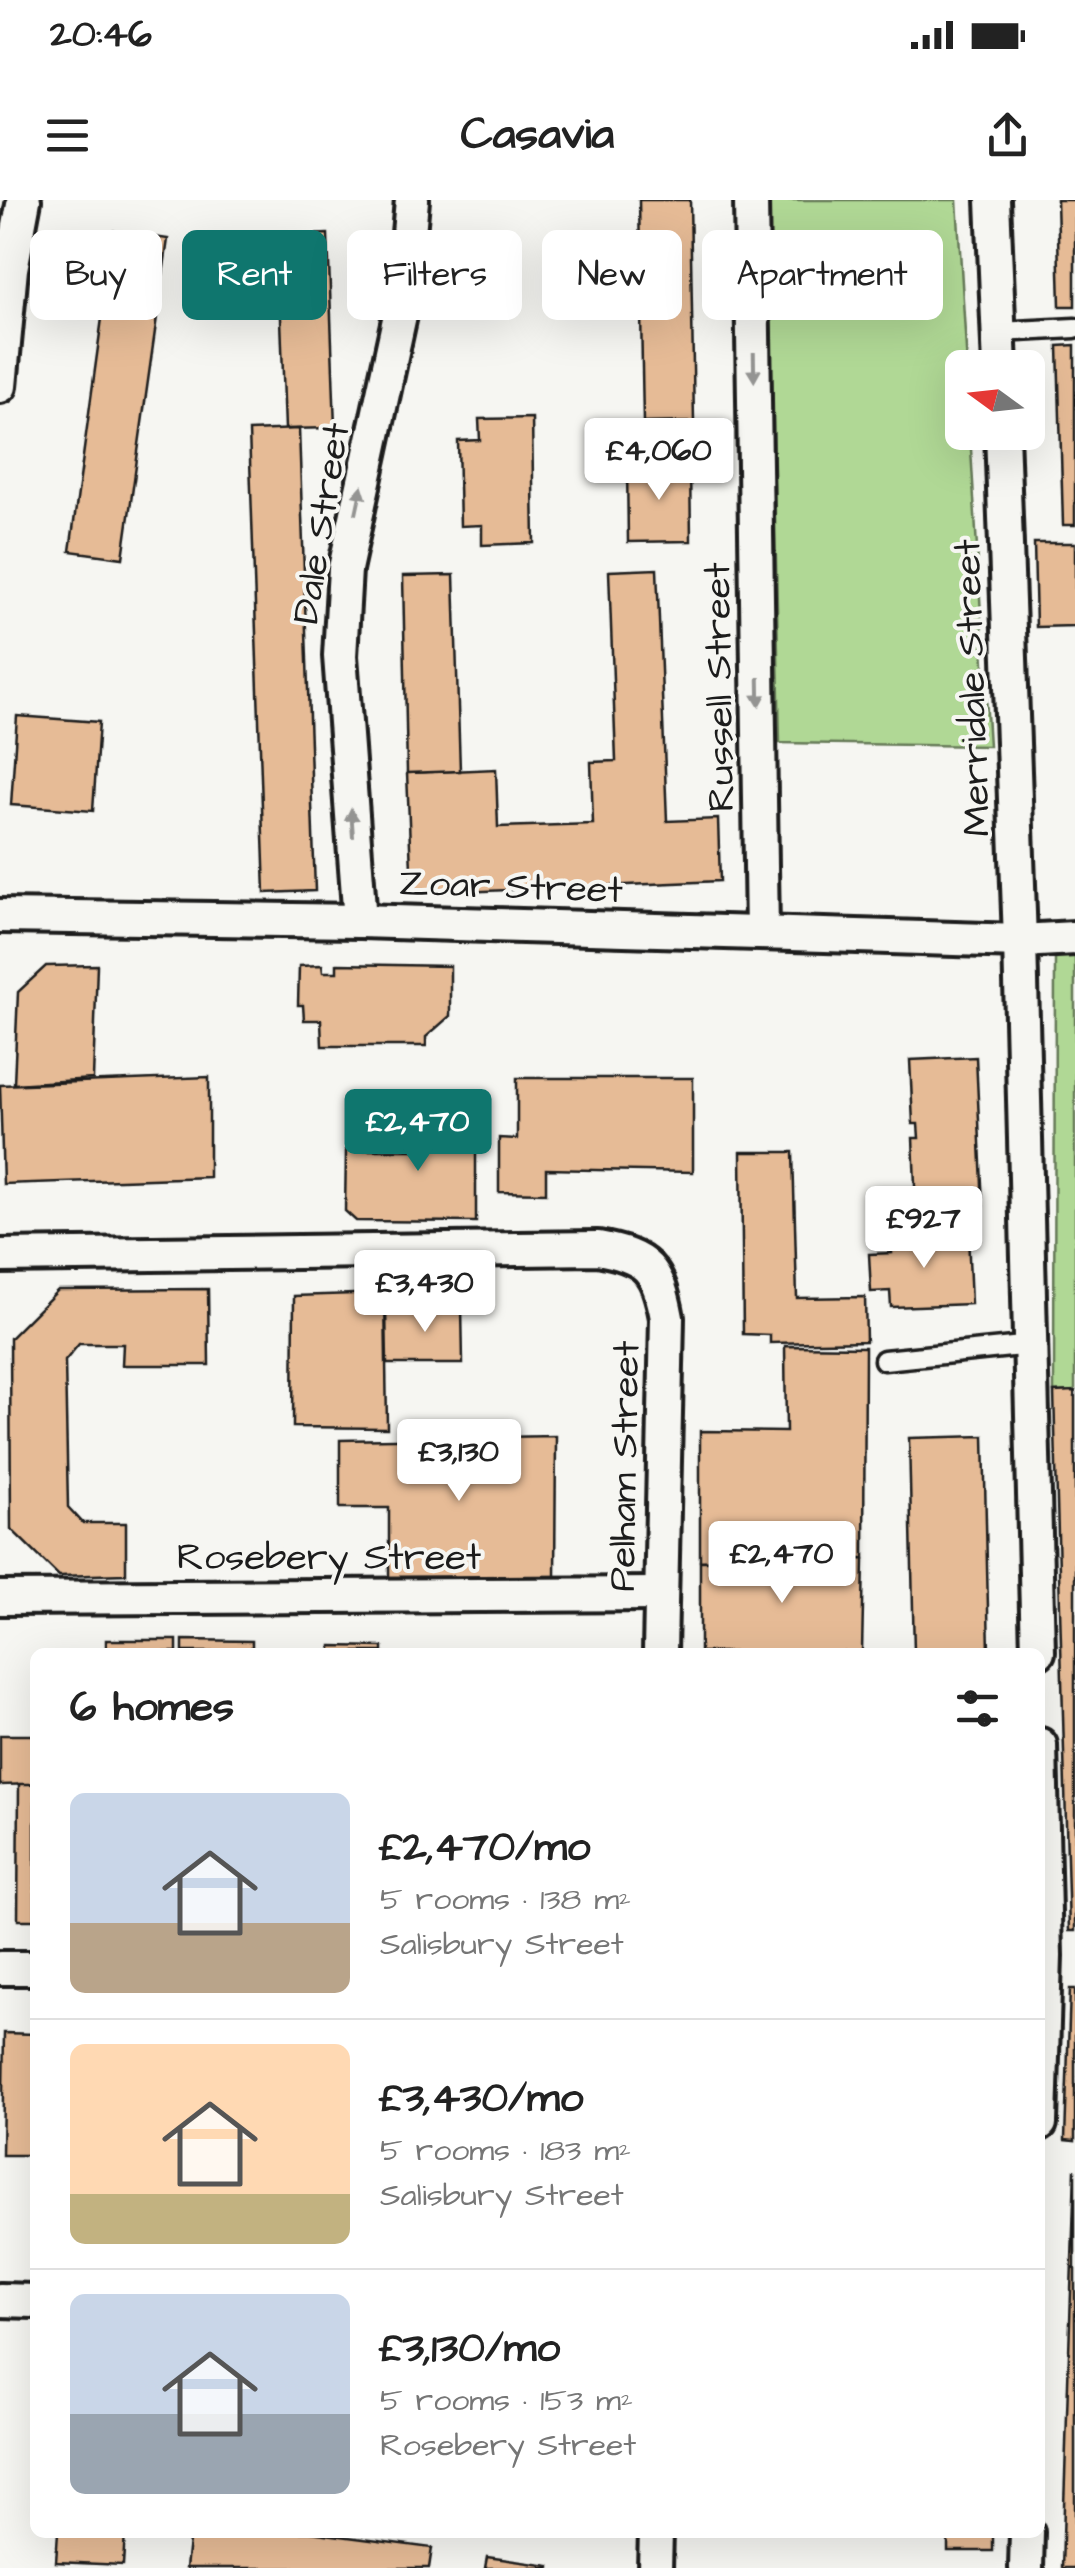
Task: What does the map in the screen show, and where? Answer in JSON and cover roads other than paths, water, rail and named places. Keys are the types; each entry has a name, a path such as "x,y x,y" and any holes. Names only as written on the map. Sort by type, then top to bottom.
{"street":[{"path":"0,386 11,269 24,200"},
{"name":"Dale Street","path":"360,920 340,656 345,569 403,300 412,200"},
{"name":"Russell Street","path":"751,200 762,932"},
{"path":"993,200 999,350"},
{"name":"Merridale Street","path":"1003,450 1038,1648"},
{"name":"Zoar Street","path":"0,916 360,920 1020,940 1075,938"},
{"name":"Pelham Street","path":"0,1256 598,1248 642,1261 660,1282 667,1318 660,1648"},
{"name":"Rosebery Street","path":"0,1598 659,1594"},
{"path":"1045,1826 1053,1956 1045,2059"},
{"path":"0,1968 30,1968"},
{"path":"0,2300 30,2301"},
{"path":"656,2538 656,2568"},
{"path":"1026,2568 1027,2538"}],"lane":[{"path":"998,332 1075,328"},
{"path":"884,1360 1031,1345"}]}
